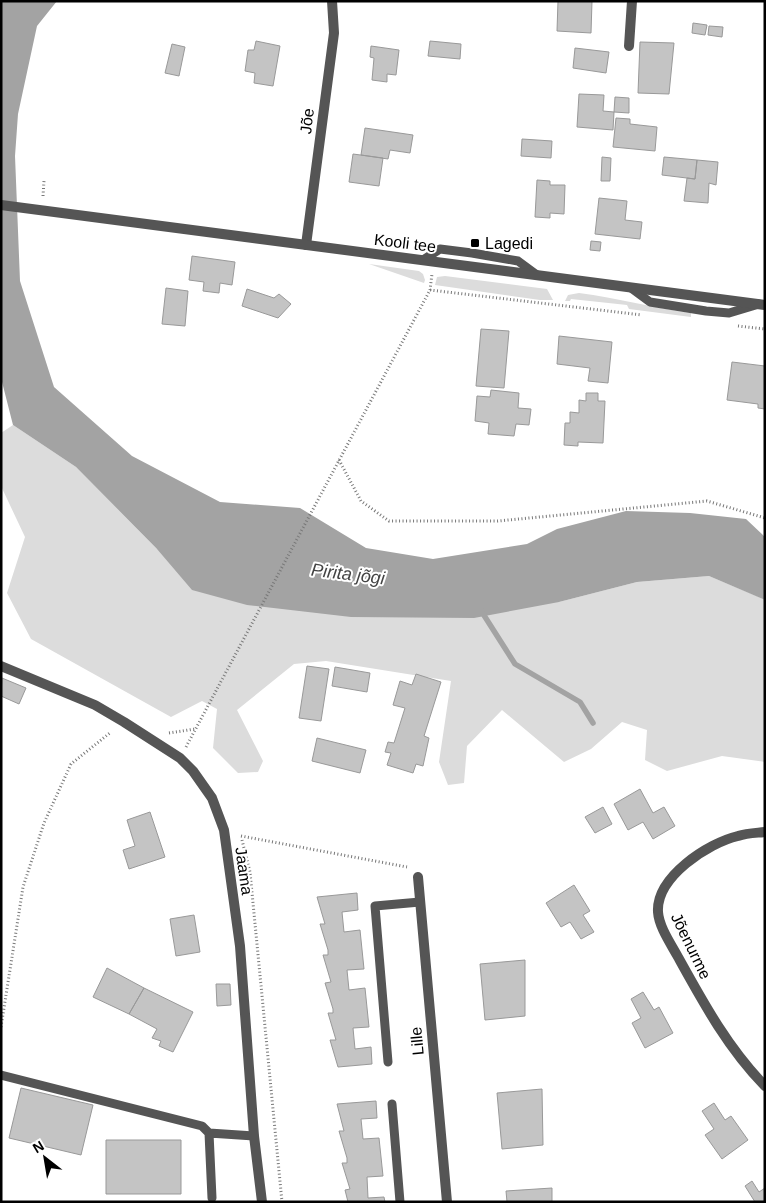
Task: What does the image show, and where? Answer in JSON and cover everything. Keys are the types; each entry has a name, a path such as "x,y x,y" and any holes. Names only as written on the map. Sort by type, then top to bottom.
{"street":[{"name":"Jõe","path":"306,245 334,33 332,1"},
{"path":"629,46 632,1"},
{"name":"Kooli tee","path":"1,205 762,305"},
{"name":"Jaama","path":"1,666 95,705 124,722 180,758 193,771 212,798 224,830 240,946 254,1136 262,1202"},
{"name":"Jõenurme","path":"765,832 737,836 710,848 683,866 663,888 658,913 666,933 712,1019 742,1063 765,1086"},
{"name":"Lille","path":"418,877 447,1202"}],"lane":[{"path":"388,1062 375,906 420,902"},
{"path":"1,1075 202,1126 209,1133 254,1136"},
{"path":"392,1104 400,1202"},
{"path":"209,1133 212,1198"}],"path":[{"path":"43,196 44,181"},
{"path":"180,758 430,290 428,261"},
{"path":"430,290 647,315"},
{"path":"735,325 765,329"},
{"path":"339,460 361,501 389,521 498,521 707,501 765,518"},
{"path":"1,1026 22,887 44,823 70,764 124,722"},
{"path":"241,836 408,867 418,877"}],"shaded area":[{"path":"369,264 419,271 423,274 425,280 424,283"},
{"path":"445,276 547,289 553,300 540,300 435,285 437,277"},
{"path":"579,293 691,313 691,317 629,309 627,305 571,299 570,301 565,301 568,295"},
{"path":"13,425 76,467 157,549 559,602 637,582 709,576 759,597 765,600 765,762 722,756 667,771 645,760 647,730 622,722 591,749 564,762 502,710 467,746 464,783 448,785 439,762 451,681 326,661 294,664 237,710 263,761 258,772 238,773 213,748 217,709 202,701 171,717 31,639 7,593 25,537 1,486 1,433"}],"water":[{"name":"Pirita jõgi","path":"1,1 57,1 37,26 18,114 15,156 20,281 54,387 132,456 220,502 300,508 366,548 433,559 527,544 557,529 626,511 690,513 746,519 765,537 765,600 709,576 637,582 559,602 474,618 351,617 247,605 192,590 157,549 76,467 13,425 1,378"}],"building":[{"path":"558,1 592,1 591,33 557,31"},
{"path":"693,23 707,25 705,35 692,33"},
{"path":"709,26 723,27 722,37 708,35"},
{"path":"256,41 280,46 273,86 254,83 255,73 245,71 248,50 254,50"},
{"path":"430,41 461,44 460,59 428,56"},
{"path":"640,42 674,43 669,94 638,93"},
{"path":"172,44 185,47 179,76 165,73"},
{"path":"371,46 399,50 396,75 387,74 387,82 372,80 374,58 370,57"},
{"path":"575,48 609,52 606,73 573,68"},
{"path":"579,94 604,95 603,111 614,112 613,130 577,127"},
{"path":"615,97 629,98 629,113 614,112"},
{"path":"616,118 630,119 630,124 657,127 655,151 613,147"},
{"path":"365,128 413,135 410,153 390,150 388,159 361,155"},
{"path":"522,139 552,141 551,158 521,156"},
{"path":"353,154 383,158 379,186 349,182"},
{"path":"602,157 611,158 610,181 601,181"},
{"path":"664,157 697,160 695,179 662,175"},
{"path":"697,160 718,162 716,185 709,183 708,203 684,201 687,178 695,179"},
{"path":"537,180 550,181 550,185 565,185 564,214 550,213 550,218 535,217"},
{"path":"599,198 627,201 625,220 642,222 640,239 595,234"},
{"path":"591,241 601,242 600,251 590,250"},
{"path":"192,256 235,262 232,285 220,283 219,293 203,291 204,282 189,280"},
{"path":"166,288 188,291 185,326 162,324"},
{"path":"247,289 274,298 279,294 291,304 278,318 242,306"},
{"path":"481,329 509,331 504,388 476,386"},
{"path":"559,336 612,342 608,383 588,381 590,368 557,364"},
{"path":"732,362 765,366 765,409 758,408 758,404 727,400"},
{"path":"491,390 519,393 518,408 531,409 529,425 516,424 514,436 488,434 489,423 475,421 477,396 490,397"},
{"path":"586,393 598,393 598,401 605,401 603,443 578,442 578,446 564,445 565,423 570,423 570,412 579,413 579,400 586,401"},
{"path":"307,666 329,669 321,721 299,718"},
{"path":"335,667 370,673 367,692 332,686"},
{"path":"416,674 441,682 424,736 429,738 423,766 416,764 413,773 387,765 391,753 385,752 388,742 394,743 405,708 393,705 400,681 412,685"},
{"path":"2,678 26,688 19,704 1,696"},
{"path":"317,738 366,750 360,773 312,761"},
{"path":"640,789 653,813 664,807 675,826 653,839 643,822 628,830 614,804"},
{"path":"603,807 612,824 595,833 585,817"},
{"path":"150,812 165,857 129,869 123,850 135,846 127,820"},
{"path":"574,885 590,911 583,915 594,932 581,939 570,922 561,927 546,903"},
{"path":"357,893 358,910 342,912 344,932 360,930 364,969 347,970 349,990 365,988 369,1027 353,1028 355,1049 371,1047 372,1064 338,1067 330,1040 336,1040 328,1013 333,1013 333,1009 325,983 331,982 323,955 328,955 328,950 320,924 325,924 317,897"},
{"path":"194,915 200,952 176,956 170,919"},
{"path":"525,960 525,1016 485,1020 480,964"},
{"path":"107,968 144,988 129,1014 93,997"},
{"path":"216,984 230,984 231,1005 217,1006"},
{"path":"144,988 193,1012 173,1052 159,1046 161,1041 152,1038 157,1029 129,1014"},
{"path":"643,992 654,1010 659,1007 673,1033 645,1048 632,1023 641,1018 631,999"},
{"path":"21,1088 93,1105 81,1155 9,1138"},
{"path":"542,1089 543,1145 502,1149 497,1093"},
{"path":"376,1101 377,1118 361,1119 363,1139 379,1138 383,1176 367,1177 368,1198 384,1197 385,1202 348,1202 345,1190 350,1189 342,1163 347,1163 347,1158 339,1131 344,1131 337,1104"},
{"path":"714,1103 725,1120 731,1116 748,1140 722,1159 705,1135 714,1129 702,1111"},
{"path":"106,1140 181,1140 181,1194 106,1194"},
{"path":"752,1181 759,1192 765,1188 765,1202 755,1202 745,1186"},
{"path":"552,1188 552,1202 507,1202 506,1191"}],"waterway":[{"path":"480,609 515,664 580,702 593,723"}],"place":[{"name":"Lagedi","path":"475,243"}]}
